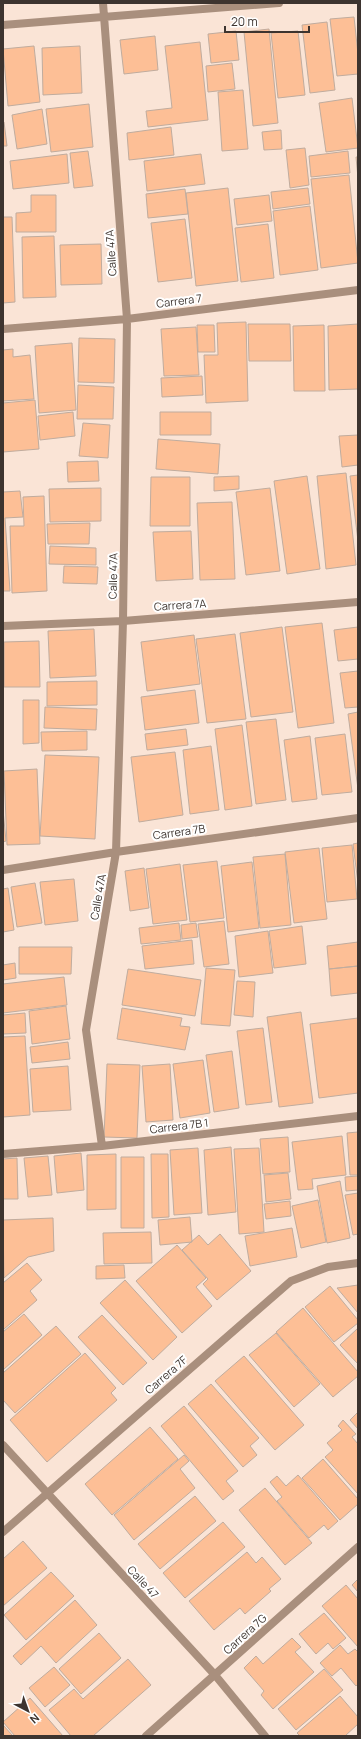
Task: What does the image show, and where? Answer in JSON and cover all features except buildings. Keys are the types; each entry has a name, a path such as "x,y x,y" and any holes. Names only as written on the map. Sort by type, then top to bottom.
{"street":[{"name":"Calle 47A","path":"102,1146 86,1030 116,852 123,621 127,319 103,3"},
{"path":"3,25 279,3"},
{"name":"Carrera 7","path":"3,329 127,319 358,290"},
{"name":"Carrera 7A","path":"3,626 123,621 358,602"},
{"name":"Carrera 7B","path":"3,870 116,852 358,818"},
{"name":"Carrera 7B 1","path":"3,1154 102,1146 358,1116"},
{"name":"Carrera 7F","path":"3,1532 291,1281 328,1267 358,1263"},
{"name":"Calle 47","path":"3,1445 215,1675 265,1736"},
{"name":"Carrera 7G","path":"146,1736 358,1548"}]}
